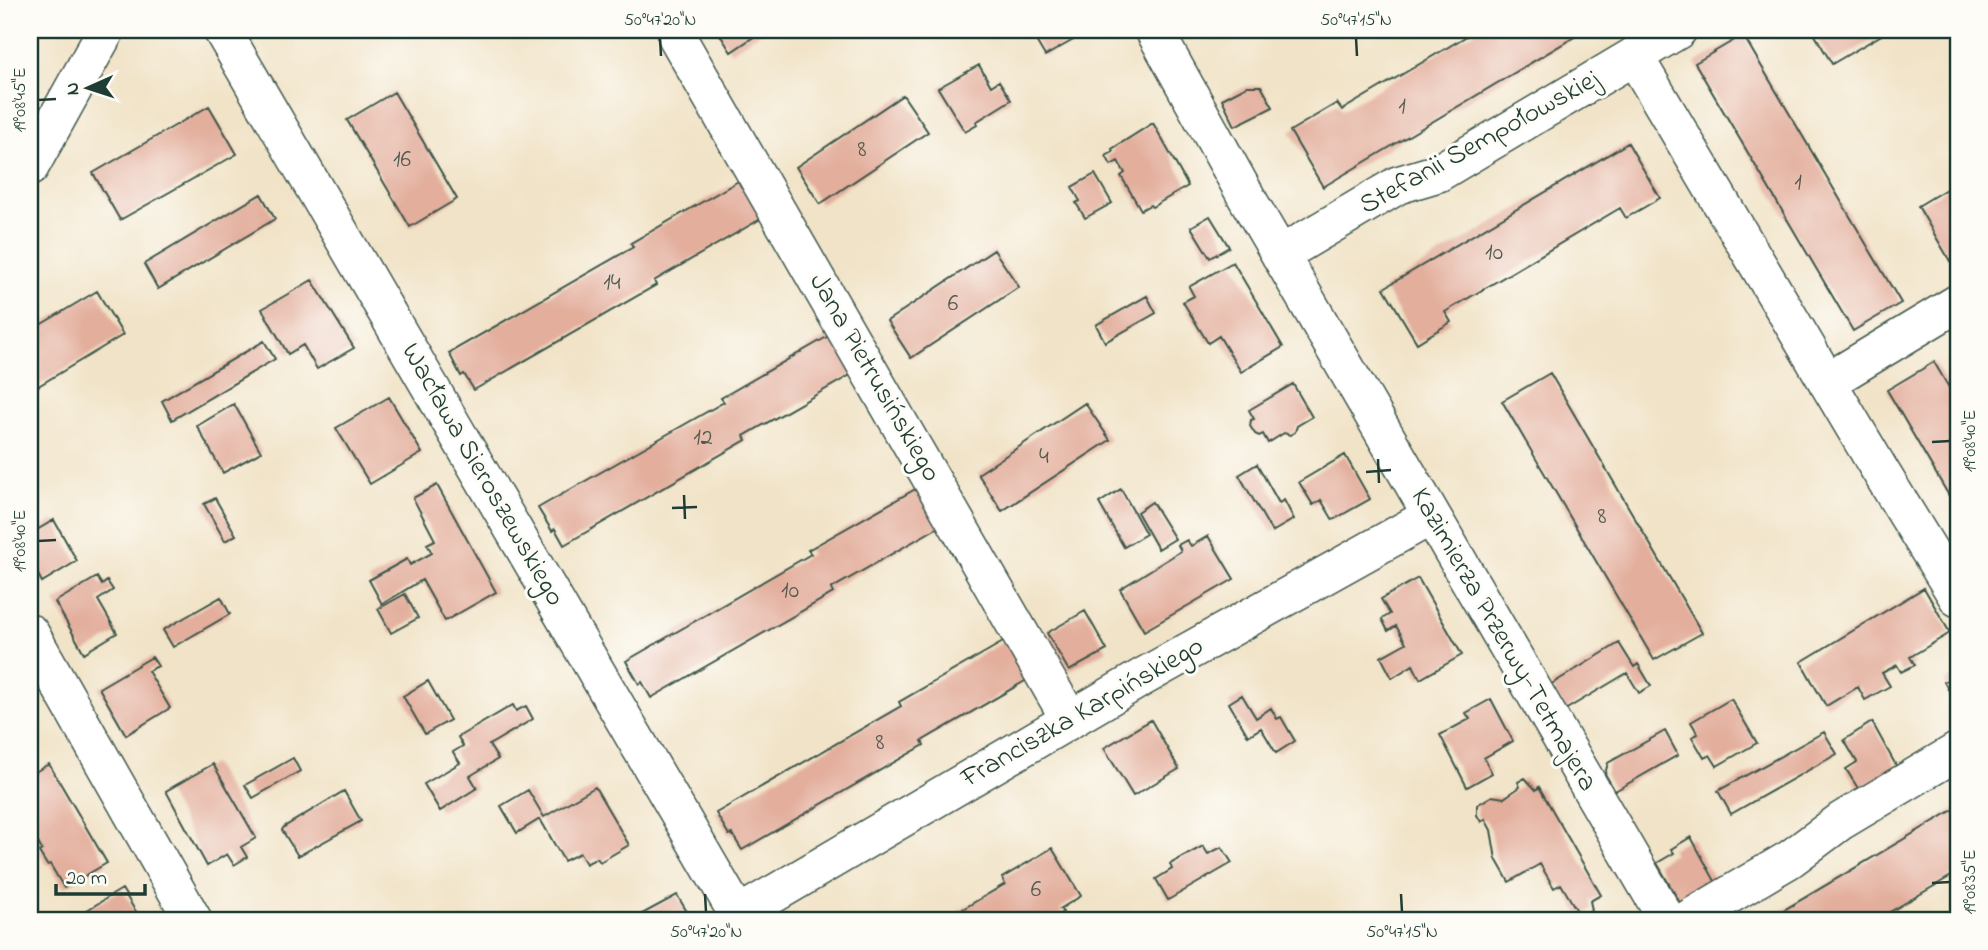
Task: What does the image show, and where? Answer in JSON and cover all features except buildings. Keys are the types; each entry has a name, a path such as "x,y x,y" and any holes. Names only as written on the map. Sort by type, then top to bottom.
{"street":[{"path":"30,167 106,30"},
{"name":"Wacława Sieroszewskiego","path":"222,30 739,917"},
{"name":"Kazimierza Przerwy-Tetmajera","path":"1154,30 1280,255 1667,920"},
{"name":"Stefanii Sempołowskiej","path":"1280,255 1398,185 1437,173 1678,30"},
{"name":"Jana Pietrusińskiego","path":"677,37 1070,720"},
{"path":"1634,56 1958,598"},
{"path":"1827,382 1958,303"},
{"name":"Franciszka Karpińskiego","path":"739,917 1070,720 1431,516"},
{"path":"30,633 193,920"},
{"path":"1687,920 1790,859 1841,821 1958,751"}]}
